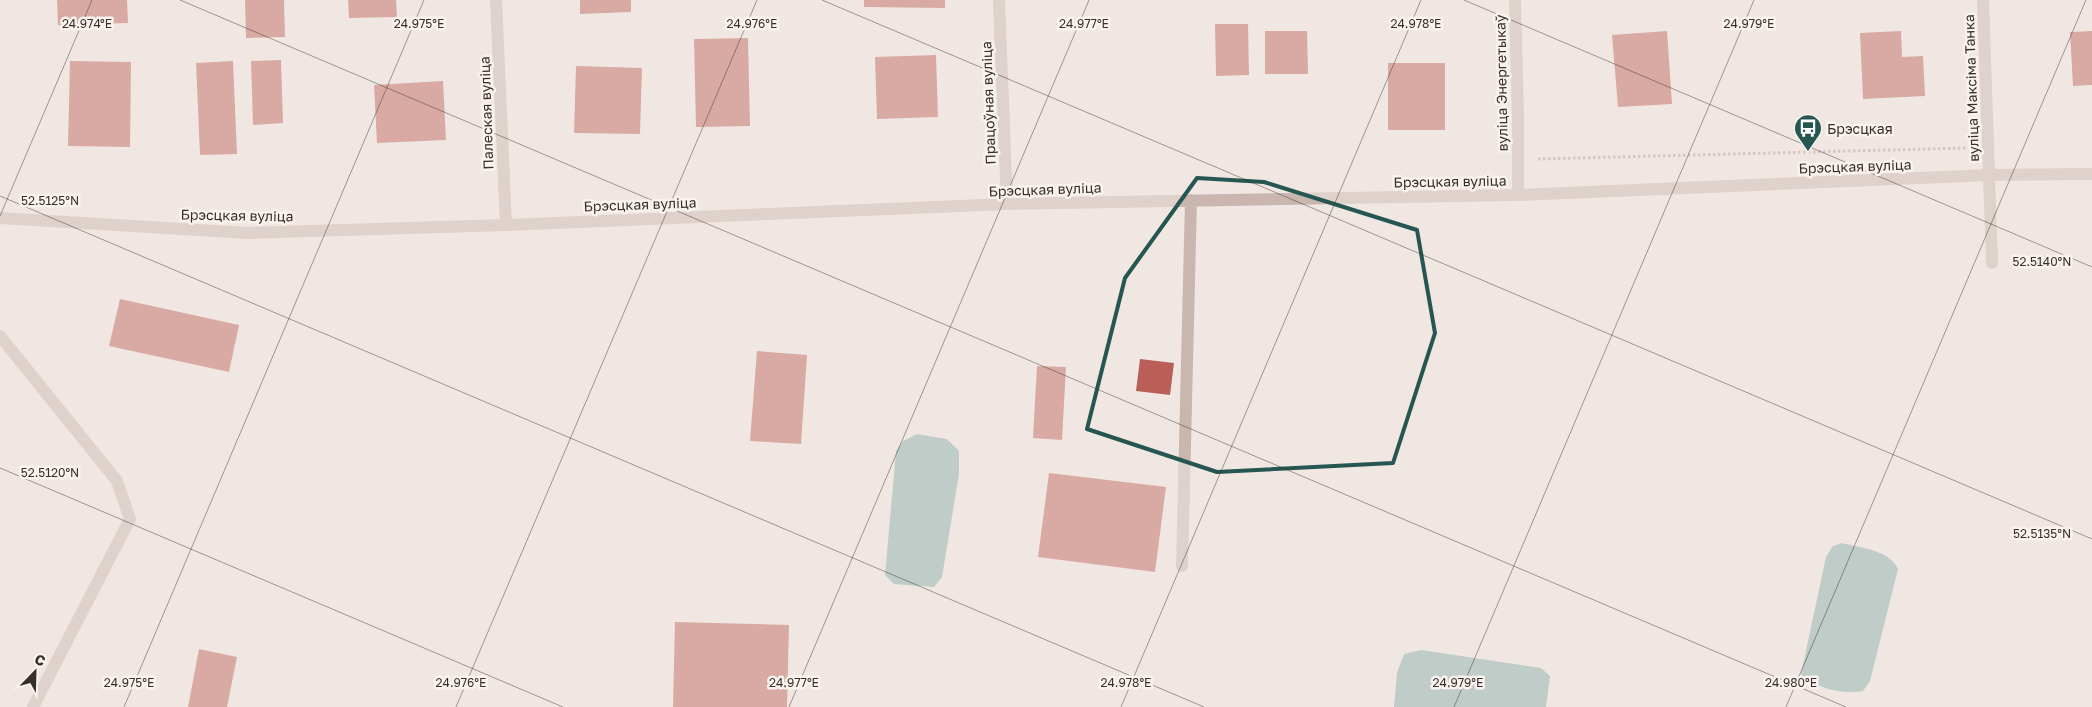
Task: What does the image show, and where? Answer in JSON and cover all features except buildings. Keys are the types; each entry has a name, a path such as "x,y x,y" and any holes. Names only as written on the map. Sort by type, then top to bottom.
{"street":[{"name":"Палеская вуліца","path":"496,0 506,225"},
{"name":"Працоўная вуліца","path":"999,0 1007,204"},
{"name":"вуліца Энергетыкаў","path":"1514,0 1518,196"},
{"name":"вуліца Максіма Танка","path":"1983,0 1992,263"},
{"name":"Брэсцкая вуліца","path":"0,218 248,233 506,225 1007,204 1518,196 1989,176 2092,174"},
{"path":"1182,566 1191,200"},
{"path":"0,336 117,481 130,519 34,707"}],"path":[{"path":"1518,159 1988,147"}],"highlighted area":[{"path":"1197,178 1264,182 1417,230 1435,333 1393,463 1217,472 1087,429 1125,278"}],"water":[{"path":"917,434 947,439 959,451 959,474 942,577 934,587 894,584 885,575 896,451 903,441"},
{"path":"1842,543 1866,548 1882,554 1889,558 1898,569 1870,681 1863,691 1855,692 1821,687 1801,674 1826,557 1833,546"},
{"path":"1421,650 1541,668 1550,676 1546,707 1394,707 1397,673 1404,654"}],"place":[{"name":"Брэсцкая","path":"1808,152"}]}
